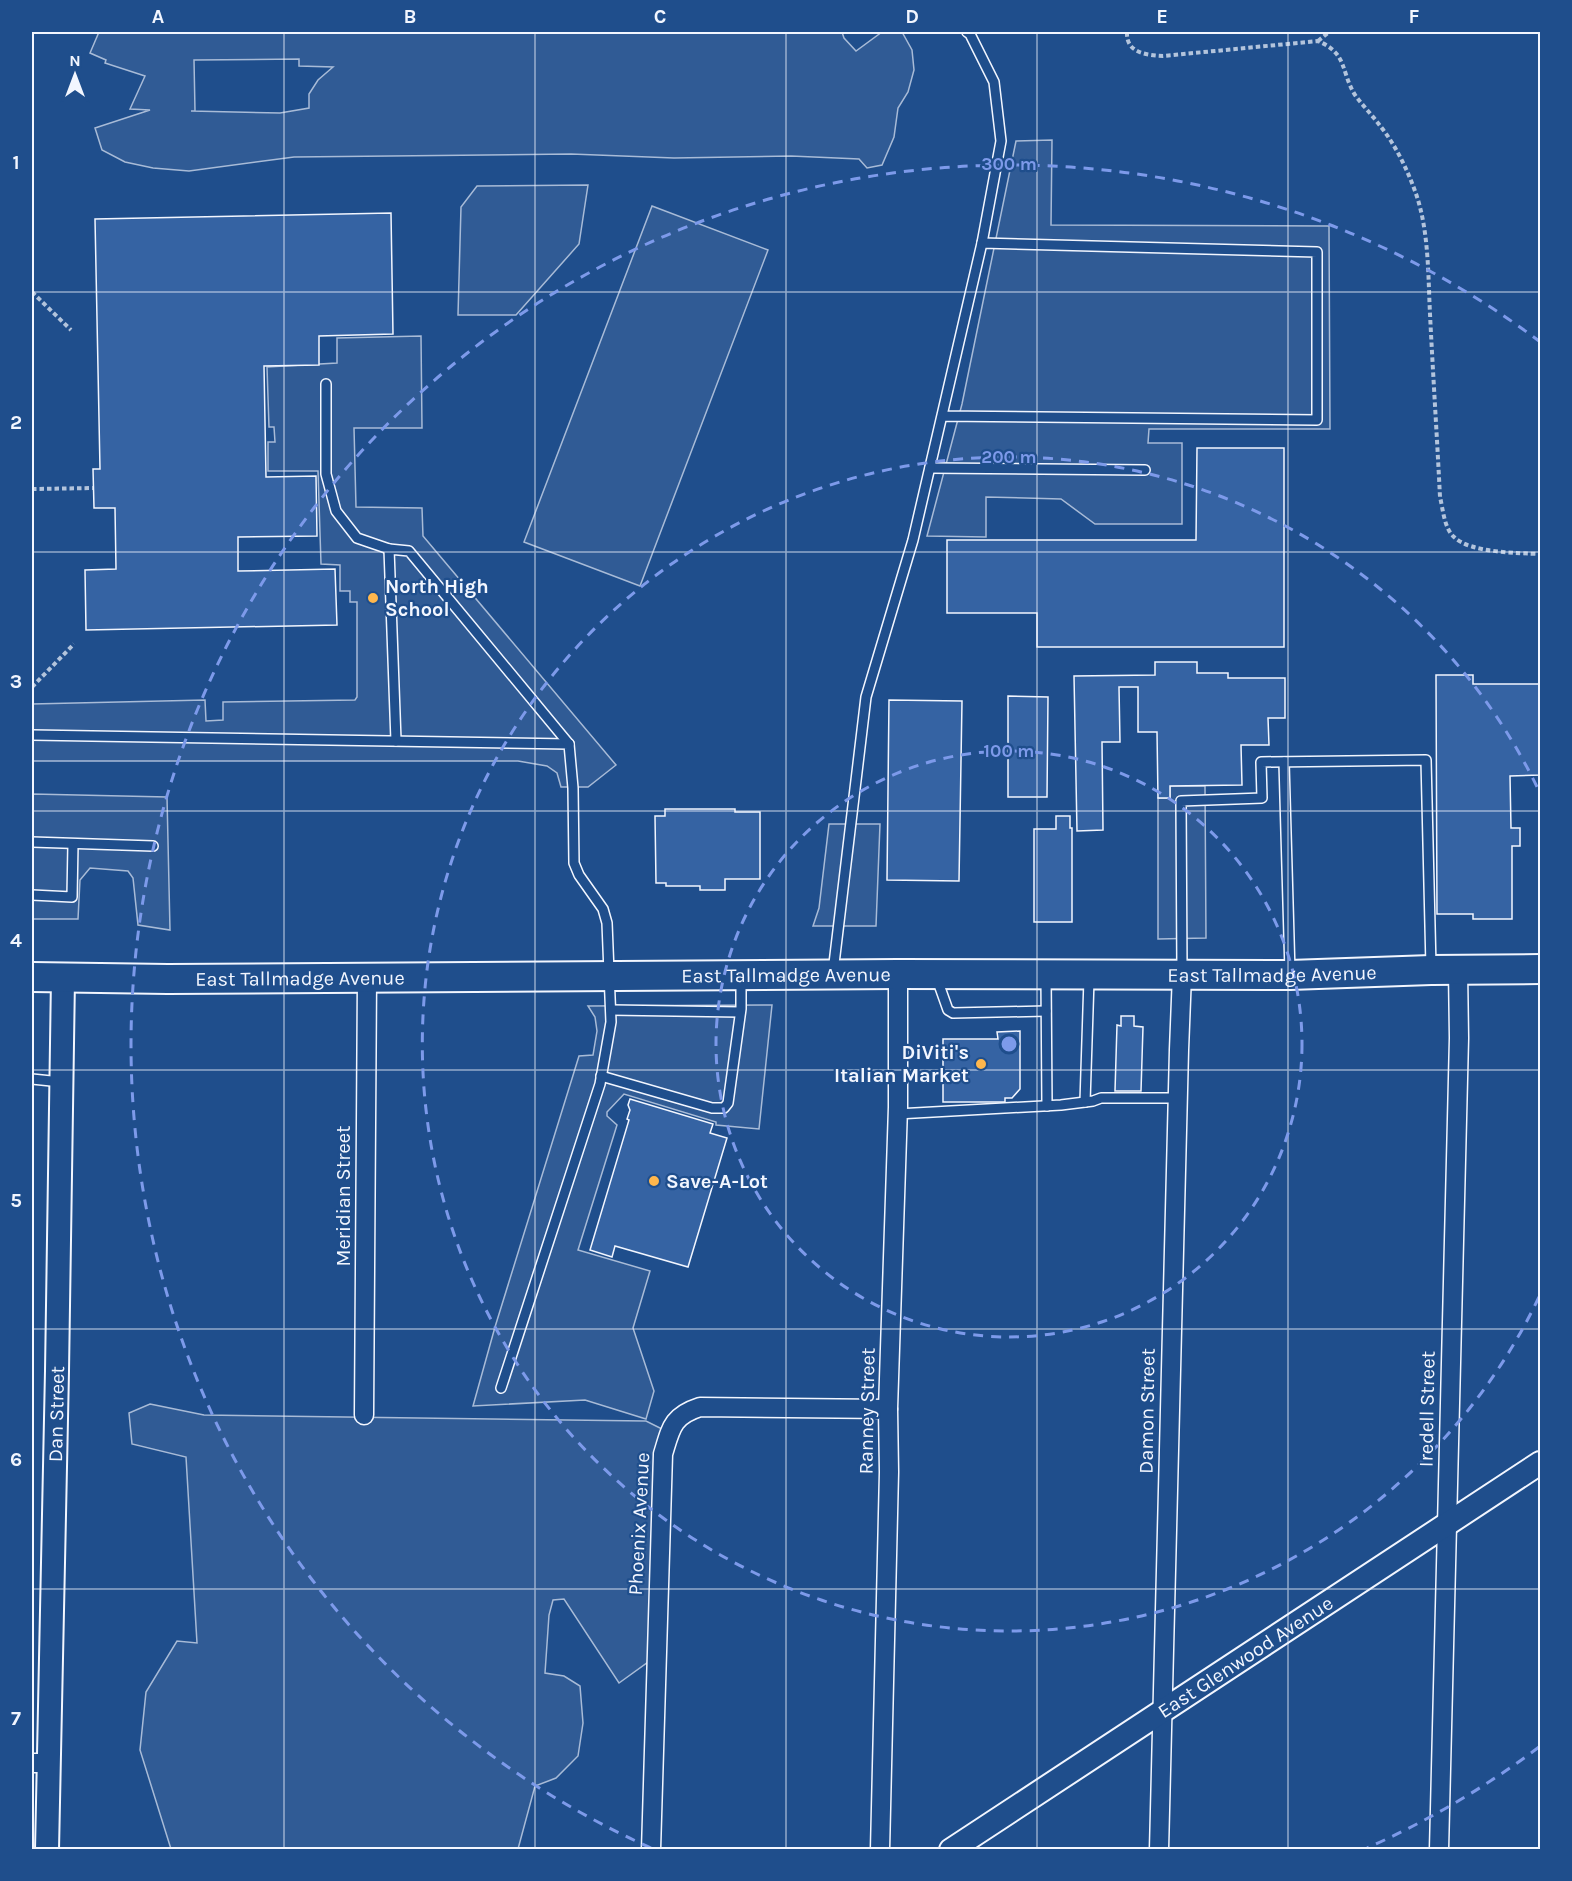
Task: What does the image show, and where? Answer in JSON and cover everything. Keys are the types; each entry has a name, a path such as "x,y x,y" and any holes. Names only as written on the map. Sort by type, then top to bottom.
{"main road":[{"name":"East Tallmadge Avenue","path":"32,977 1290,975 1540,969"}],"street":[{"name":"Iredell Street","path":"1439,1850 1459,1038 1444,970"},
{"name":"Ranney Street","path":"880,1850 889,1472 888,1409 897,1114 898,974"},
{"name":"Damon Street","path":"1159,1850 1182,974"},
{"name":"Dan Street","path":"47,1850 40,1763 57,1383 63,978"},
{"name":"Meridian Street","path":"364,1415 367,978"},
{"name":"Phoenix Avenue","path":"651,1850 663,1454 673,1424 684,1412 700,1407 888,1409"},
{"name":"East Glenwood Avenue","path":"951,1850 1540,1463"}],"lane":[{"path":"832,974 866,698 913,540 982,243 1001,141 994,82 967,32"},
{"path":"942,416 1317,420 1317,252 982,243"},
{"path":"326,384 326,474 336,511 357,538 388,549 410,550 569,744 574,863 579,875 603,909 607,923 611,1022 601,1076 501,1388"},
{"path":"930,468 1145,470"},
{"path":"388,549 396,741"},
{"path":"32,735 569,744"},
{"path":"1182,974 1181,801 1262,798 1261,762 1426,760 1444,970"},
{"path":"1284,762 1290,975"},
{"path":"32,843 153,846"},
{"path":"32,895 72,897 73,844"},
{"path":"936,974 948,1010 953,1013 1046,1011"},
{"path":"1046,974 1047,1106"},
{"path":"1085,1102 1089,974"},
{"path":"601,1076 712,1108 724,1108 728,1103 740,1012 741,975"},
{"path":"611,1010 740,1012"},
{"path":"32,1079 61,1082"},
{"path":"897,1114 1047,1106 1101,1098 1177,1098"}],"path":[{"path":"1127,32 1126,36 1132,48 1140,54 1162,56 1318,41 1333,48 1341,60 1346,79 1356,96 1383,129 1396,150 1415,190 1421,211 1428,271 1440,497 1446,522 1454,537 1475,547 1498,552 1540,554"},
{"path":"1318,41 1329,32"},
{"path":"32,292 71,330"},
{"path":"32,489 93,488"},
{"path":"32,687 74,644"}],"shaded area":[{"path":"99,32 842,32 844,38 856,51 882,32 902,32 912,50 914,70 908,92 898,108 894,137 882,165 867,168 859,159 791,156 674,158 571,154 294,157 189,171 153,168 125,162 102,150 95,128 150,110 130,109 145,76 105,63 106,60 90,53","holes":["299,59 299,66 333,67 318,80 309,94 309,108 280,113 191,111 195,111 194,60"]},
{"path":"1052,140 1051,225 1329,226 1330,429 1149,429 1148,443 1182,443 1182,524 1095,524 1061,499 986,497 986,537 927,536 962,404 1016,141"},
{"path":"588,185 579,244 516,315 458,315 461,207 477,186"},
{"path":"652,206 768,250 640,586 524,542"},
{"path":"421,336 422,428 354,428 356,507 422,508 423,536 616,765 588,787 561,787 557,773 547,766 518,761 32,761 32,704 205,700 206,721 223,720 223,702 355,700 357,697 357,602 350,602 350,591 340,591 340,565 321,564 318,471 268,471 268,442 275,442 274,427 269,427 267,367 337,363 337,338"},
{"path":"1170,786 1205,786 1206,938 1158,939 1158,798 1170,798"},
{"path":"32,794 167,797 170,930 138,925 133,878 128,871 90,868 80,880 78,919 32,919"},
{"path":"829,824 880,824 876,926 813,926 819,908"},
{"path":"772,1005 759,1129 716,1125 716,1122 624,1094 607,1112 607,1116 617,1125 578,1250 650,1271 633,1328 654,1391 646,1419 585,1400 473,1406 495,1327 579,1056 593,1055 597,1031 595,1017 588,1006"},
{"path":"150,1404 204,1415 646,1421 664,1430 648,1662 619,1683 564,1599 553,1600 549,1615 545,1673 564,1676 580,1686 583,1723 578,1756 556,1778 535,1786 518,1849 171,1849 140,1750 146,1692 177,1641 197,1643 186,1457 132,1444 129,1413"}],"building":[{"name":"North High School","path":"391,213 393,334 319,336 319,365 264,366 266,477 316,476 317,536 238,537 238,571 335,569 337,625 86,630 85,570 116,569 115,508 94,508 93,469 100,469 95,219"},
{"path":"1197,448 1284,448 1284,647 1037,647 1037,613 947,613 947,540 1196,540"},
{"path":"1155,662 1197,662 1197,673 1228,673 1228,678 1285,678 1285,718 1268,718 1269,745 1241,745 1242,785 1170,786 1170,798 1158,798 1157,732 1138,732 1138,687 1119,687 1120,742 1102,742 1103,830 1077,831 1074,676 1155,675"},
{"path":"1436,675 1473,675 1473,684 1540,684 1540,775 1510,776 1511,828 1520,828 1520,846 1512,846 1512,919 1473,919 1473,914 1437,914"},
{"path":"1008,696 1048,697 1047,797 1008,797"},
{"path":"889,700 962,701 959,881 887,880"},
{"path":"665,809 735,809 735,812 760,812 760,879 725,879 725,890 700,890 700,886 666,886 666,883 656,883 655,816 665,816"},
{"path":"1056,816 1070,816 1070,828 1072,828 1072,922 1034,922 1034,829 1056,829"},
{"path":"1121,1016 1134,1016 1134,1026 1143,1027 1141,1091 1115,1091 1117,1025 1121,1026"},
{"name":"DiViti's Italian Market","path":"1020,1031 1020,1089 1012,1098 1005,1098 1005,1102 943,1102 943,1039 998,1039 997,1032"},
{"path":"630,1099 713,1124 710,1133 727,1138 688,1267 615,1246 612,1257 590,1250 629,1120 627,1119"}],"place":[{"name":"North High School","path":"373,598"},
{"name":"DiViti's Italian Market","path":"981,1064"},
{"name":"Save-A-Lot","path":"654,1181"}]}
